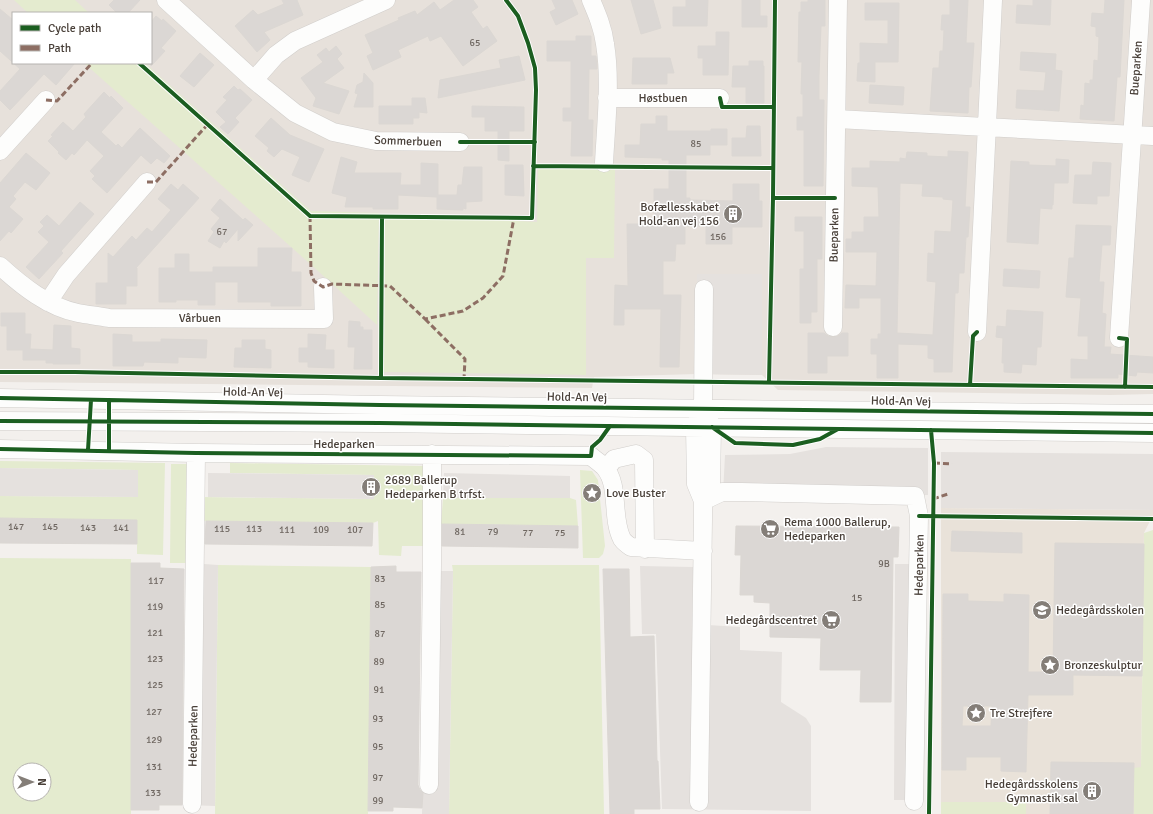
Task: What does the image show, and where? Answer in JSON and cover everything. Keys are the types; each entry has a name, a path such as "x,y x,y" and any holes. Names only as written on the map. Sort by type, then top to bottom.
{"street":[{"name":"Sommerbuen","path":"166,0 254,80 296,114 333,132 376,142 460,142"},
{"path":"254,80 276,55 296,41 386,0"},
{"path":"591,0 600,22 605,42 607,60 604,162"},
{"name":"Bueparken","path":"833,327 838,0"},
{"path":"977,332 993,0"},
{"name":"Bueparken","path":"1119,338 1141,1"},
{"name":"Høstbuen","path":"607,98 720,98"},
{"path":"0,151 46,100"},
{"path":"836,120 1153,136"},
{"path":"48,302 66,275 147,182"},
{"name":"Vårbuen","path":"0,266 19,283 48,302 77,313 109,318 324,319 323,287"},
{"path":"699,802 703,501 696,484 704,427 704,289"},
{"name":"Hold-An Vej","path":"0,398 1153,414"},
{"path":"96,450 98,400"},
{"path":"0,421 97,423 380,423 1153,433"},
{"name":"Hedeparken","path":"0,448 196,453 591,456 606,469 613,486 616,514 623,540 631,547 645,549 703,551"},
{"name":"Hedeparken","path":"192,804 196,453"},
{"path":"429,785 432,454"},
{"path":"606,469 614,459 636,454 644,460 645,549"},
{"name":"Hedeparken","path":"703,501 722,492 915,496 920,516 914,801"}],"shaded area":[{"path":"0,0 1153,0 1153,394 1110,395 778,390 762,375 697,374 594,377 592,388 0,382"},
{"path":"697,274 762,274 762,375 697,374"},
{"path":"826,447 928,448 928,495 723,494 725,455 790,454"},
{"path":"941,452 1153,454 1153,510 941,508"},
{"path":"0,468 138,470 138,497 0,496"},
{"path":"208,473 374,475 374,499 208,497"},
{"path":"444,473 570,476 570,498 443,498"},
{"name":"Hedegårdsskolen","path":"941,508 1153,510 1153,515 1144,533 1141,768 1134,768 1134,814 1026,814 1026,802 941,802"},
{"path":"926,516 924,800 894,800 895,564 911,564"},
{"path":"190,563 218,565 215,806 188,805"},
{"path":"640,566 693,567 692,624 740,627 740,650 782,652 781,702 806,718 811,726 811,811 662,809 656,634 642,634"},
{"path":"426,571 453,571 449,814 422,814"}],"green space":[{"path":"14,0 75,0 88,12 27,12"},
{"path":"85,64 146,64 311,211 379,213 377,325"},
{"path":"538,168 615,170 614,258 586,258 586,375 384,372 385,214 537,222"},
{"path":"0,461 165,463 163,555 137,554 137,520 0,518 0,496 138,497 138,470 0,468"},
{"path":"230,463 427,466 427,546 402,546 401,556 379,555 378,521 373,523 202,521 201,497 374,499 374,475 230,473"},
{"path":"171,464 191,464 190,563 170,563"},
{"path":"580,470 592,471 598,480 605,546 603,554 599,558 583,558"},
{"path":"443,498 570,498 576,500 578,526 441,524"},
{"path":"1153,530 1153,814 1134,814 1134,768 1141,767 1144,533"},
{"path":"0,558 131,559 131,814 0,814"},
{"path":"218,565 371,567 368,814 215,814"},
{"path":"452,565 599,565 604,814 449,814"},
{"path":"941,802 1026,802 1026,814 941,814"}],"building":[{"path":"114,0 140,0 129,12 116,12 109,5"},
{"path":"282,0 297,0 303,15 264,32 270,40 257,52 235,26 253,10 258,15 284,4"},
{"path":"454,0 473,0 478,7 471,12 483,29 487,26 497,41 463,66 441,36 430,41 428,36 398,50 401,57 373,70 367,56 373,53 365,35 415,11 417,15 434,2 440,10"},
{"path":"552,0 572,0 578,14 556,25 550,12 556,9"},
{"path":"631,0 653,0 661,28 641,34"},
{"path":"686,0 708,0 707,26 673,26 673,7 686,7"},
{"path":"742,0 760,0 760,16 767,16 767,27 742,27"},
{"path":"808,0 825,0 825,26 821,26 819,75 819,100 824,100 823,186 804,186 804,130 797,130 797,117 803,117 803,94 801,94 802,62 798,62 799,12 801,12 801,2 808,2"},
{"path":"950,0 968,0 966,43 974,43 971,87 969,87 968,113 930,111 933,68 939,68 940,51 943,51 944,30 941,30 942,15 950,15"},
{"path":"1033,0 1051,0 1050,25 1016,23 1017,5 1033,6"},
{"path":"1105,0 1124,0 1120,77 1117,77 1114,121 1080,119 1081,105 1084,106 1085,83 1090,84 1090,80 1093,80 1094,60 1098,61 1099,37 1096,36 1096,27 1091,26 1092,13 1104,14"},
{"path":"865,3 899,3 898,62 875,62 875,82 857,81 858,63 860,63 860,43 888,44 888,20 865,20"},
{"path":"0,9 12,19 12,62 0,51"},
{"path":"156,16 162,21 163,19 176,31 161,48 165,51 151,66 152,64 152,21"},
{"path":"716,32 729,32 728,75 703,75 703,58 698,58 698,46 716,46"},
{"path":"576,36 591,36 591,56 596,56 597,69 589,69 588,120 593,120 592,156 571,156 572,121 563,121 563,108 571,108 571,61 547,61 547,41 576,41"},
{"path":"336,46 342,54 337,59 344,68 323,83 349,91 339,114 313,106 316,98 301,78 323,62 317,55 326,48 329,52"},
{"path":"1021,52 1056,54 1055,70 1062,71 1059,111 1016,108 1017,90 1044,91 1046,72 1020,70"},
{"path":"200,53 214,65 194,87 180,76"},
{"path":"519,56 525,80 438,98 440,80 501,68 499,60"},
{"path":"633,58 670,58 674,73 667,73 667,84 632,84"},
{"path":"749,61 763,61 764,103 746,103 746,87 732,87 733,66 749,66"},
{"path":"14,64 74,64 56,85 44,74 10,110 0,100 0,91 20,69"},
{"path":"364,73 373,83 373,107 354,107 358,94 355,93 357,85 363,82"},
{"path":"870,85 904,87 903,105 869,103"},
{"path":"234,86 238,90 240,89 252,100 235,118 239,122 228,134 220,127 226,122 216,112 227,100 223,97"},
{"path":"104,92 110,98 111,96 123,108 101,132 116,146 118,144 122,148 140,128 170,156 164,163 157,158 151,164 141,155 107,193 92,179 95,176 90,171 104,156 87,140 74,155 72,153 66,160 48,141 53,136 51,135 63,122 73,131 86,117 84,114"},
{"path":"412,98 425,98 427,113 419,112 419,118 413,118 413,124 379,124 379,106 412,106"},
{"path":"472,106 524,107 524,131 509,131 509,161 498,160 498,131 485,131 485,117 472,117"},
{"path":"656,116 667,116 667,131 711,131 711,129 727,129 727,145 710,145 710,155 686,155 686,198 690,198 690,200 733,201 733,184 759,184 759,201 762,201 762,227 732,227 732,244 706,244 706,226 685,226 685,244 676,244 675,261 663,261 663,295 681,295 679,367 660,367 661,309 624,309 624,325 614,325 615,285 628,286 627,224 654,224 654,189 669,189 669,160 662,160 662,158 625,157 625,145 640,145 641,124 656,124"},
{"path":"271,118 290,135 324,149 309,182 292,175 300,157 282,149 274,157 267,151 269,148 255,136"},
{"path":"747,126 760,126 761,156 732,156 732,138 746,138"},
{"path":"948,151 968,152 965,207 970,207 968,237 966,237 964,273 959,273 958,293 955,293 952,372 934,372 934,359 928,358 928,345 898,344 898,378 877,378 877,354 871,354 871,339 878,339 878,334 881,334 881,298 859,298 859,308 845,308 846,285 876,286 877,252 846,252 846,239 852,239 852,232 864,232 864,217 879,217 878,187 852,186 852,168 870,168 870,161 900,162 900,158 906,159 907,152 927,153 927,156 948,157","holes":["900,183 923,184 922,196 943,197 943,199 953,200 951,232 935,231 934,254 928,253 927,281 936,282 933,335 897,333"]},
{"path":"26,153 50,173 36,190 25,182 13,196 16,199 9,207 23,219 11,233 9,231 0,241 0,183"},
{"path":"341,157 357,162 354,173 401,173 400,185 421,185 421,163 438,164 438,195 457,195 458,185 462,185 464,167 482,167 482,201 466,202 466,209 463,208 463,210 437,209 437,197 398,195 398,209 345,207 347,197 332,193"},
{"path":"1056,159 1069,160 1068,183 1054,183 1052,209 1040,208 1038,244 1007,242 1011,161 1029,162 1029,165 1056,166"},
{"path":"1093,162 1111,163 1109,196 1097,196 1097,204 1073,203 1075,175 1092,175"},
{"path":"505,165 523,165 524,196 505,195"},
{"path":"171,184 178,190 183,184 199,198 136,268 137,286 126,286 126,304 96,304 96,283 108,283 108,253 113,257 132,236 136,240 147,228 152,232 171,210 158,199"},
{"path":"220,199 243,220 245,218 253,225 238,241 238,229 226,243 224,241 220,248 208,241 214,232 211,229 220,218 211,210"},
{"path":"80,202 94,214 61,251 63,253 39,279 26,267 49,242 38,232 44,226 40,222 47,215 59,226"},
{"path":"795,217 822,217 822,259 817,259 817,312 811,312 811,323 800,323 800,269 804,269 804,231 795,231"},
{"path":"1076,225 1111,226 1110,245 1102,245 1099,282 1104,282 1102,313 1106,314 1104,347 1111,347 1110,354 1153,357 1153,373 1137,372 1136,376 1118,374 1118,378 1071,378 1071,359 1088,360 1088,336 1078,336 1081,298 1066,297 1069,258 1074,258"},
{"path":"258,248 292,248 291,272 301,272 301,306 271,306 271,302 238,302 238,282 215,282 215,305 198,305 198,300 159,302 159,268 175,268 175,254 189,254 189,272 213,272 213,267 258,267"},
{"path":"1004,269 1040,271 1039,288 1003,286"},
{"path":"1007,310 1043,312 1041,347 1037,347 1036,365 1022,364 1021,373 1004,372 1004,363 1002,363 1003,338 996,337 997,326 1006,327"},
{"path":"1,313 25,313 25,334 31,334 30,349 53,350 54,325 71,326 71,348 80,349 80,364 53,364 46,363 46,360 23,360 23,350 7,350 7,326 1,326"},
{"path":"349,321 360,322 360,327 363,327 363,330 372,330 372,369 354,369 355,347 348,347"},
{"path":"808,333 824,333 833,337 842,333 848,333 848,356 827,356 827,373 808,373"},
{"path":"113,334 132,335 132,342 161,342 161,339 207,340 206,358 178,357 178,363 144,362 143,366 113,366"},
{"path":"308,334 326,335 325,350 334,350 334,368 308,367 308,362 299,362 299,348 308,348"},
{"path":"242,340 265,340 265,349 271,350 271,368 234,367 235,348 242,348"},
{"path":"0,518 137,520 137,544 0,543"},
{"path":"206,521 373,523 372,546 205,544"},
{"path":"442,524 578,526 578,548 442,546"},
{"name":"Hedegårdscentret","path":"736,526 899,527 898,557 893,557 891,702 860,702 861,670 820,670 821,638 770,637 770,603 754,602 754,595 740,595 741,555 735,555"},
{"path":"952,531 1022,533 1022,553 951,551"},
{"name":"Hedegårdsskolen","path":"1055,543 1144,544 1142,676 1073,675 1073,695 1028,695 1026,772 1001,771 1001,757 966,757 966,770 942,770 943,594 968,594 968,601 1004,602 1004,594 1029,595 1028,672 1053,672","holes":["963,706 992,706 991,726 962,726"]},
{"path":"131,563 160,563 160,568 184,569 182,805 159,805 159,810 131,810"},
{"path":"396,566 396,572 421,572 418,785 423,793 422,808 393,807 393,811 368,811 371,567"},
{"path":"603,569 629,569 630,637 654,636 657,761 660,809 634,809 634,814 610,814"},
{"name":"Hedegårdsskolens Gymnastik sal","path":"1051,762 1134,763 1133,814 1050,814"}],"marked path":[{"path":"46,100 57,101 91,64"},
{"path":"147,182 156,182 208,124"},
{"path":"310,216 311,273 314,281 323,287 332,284 390,286 425,319 463,311 483,298 503,276 514,218"},
{"path":"425,319 465,359 464,379"},
{"path":"934,463 952,464"},
{"path":"933,499 948,494"}],"cycle path":[{"path":"140,64 310,216 532,218 536,90 535,68 518,16 506,0"},
{"path":"769,382 775,0"},
{"path":"720,98 722,107 774,107"},
{"path":"460,142 535,142"},
{"path":"533,166 773,168"},
{"path":"773,198 835,198"},
{"path":"381,378 382,217"},
{"path":"970,385 973,336 977,332"},
{"path":"1119,338 1127,339 1125,387"},
{"path":"0,372 1153,387"},
{"path":"0,398 380,405 1153,414"},
{"path":"88,450 91,400"},
{"path":"109,400 109,451"},
{"path":"0,421 380,423 1153,433"},
{"path":"0,449 196,453 591,456 592,447 600,440 610,426"},
{"path":"712,427 735,443 793,445 820,439 838,429"},
{"path":"929,814 934,463 931,430"},
{"path":"919,516 1153,519"}],"place":[{"name":"Bofællesskabet Hold-an vej 156","path":"733,214"},
{"name":"2689 Ballerup Hedeparken B trfst.","path":"371,487"},
{"name":"Love Buster","path":"592,493"},
{"name":"Rema 1000 Ballerup, Hedeparken","path":"770,529"},
{"name":"Hedegårdsskolen","path":"1042,610"},
{"name":"Hedegårdscentret","path":"831,620"},
{"name":"Bronzeskulptur","path":"1050,665"},
{"name":"Tre Strejfere","path":"976,713"},
{"name":"Hedegårdsskolens Gymnastik sal","path":"1092,791"}]}
